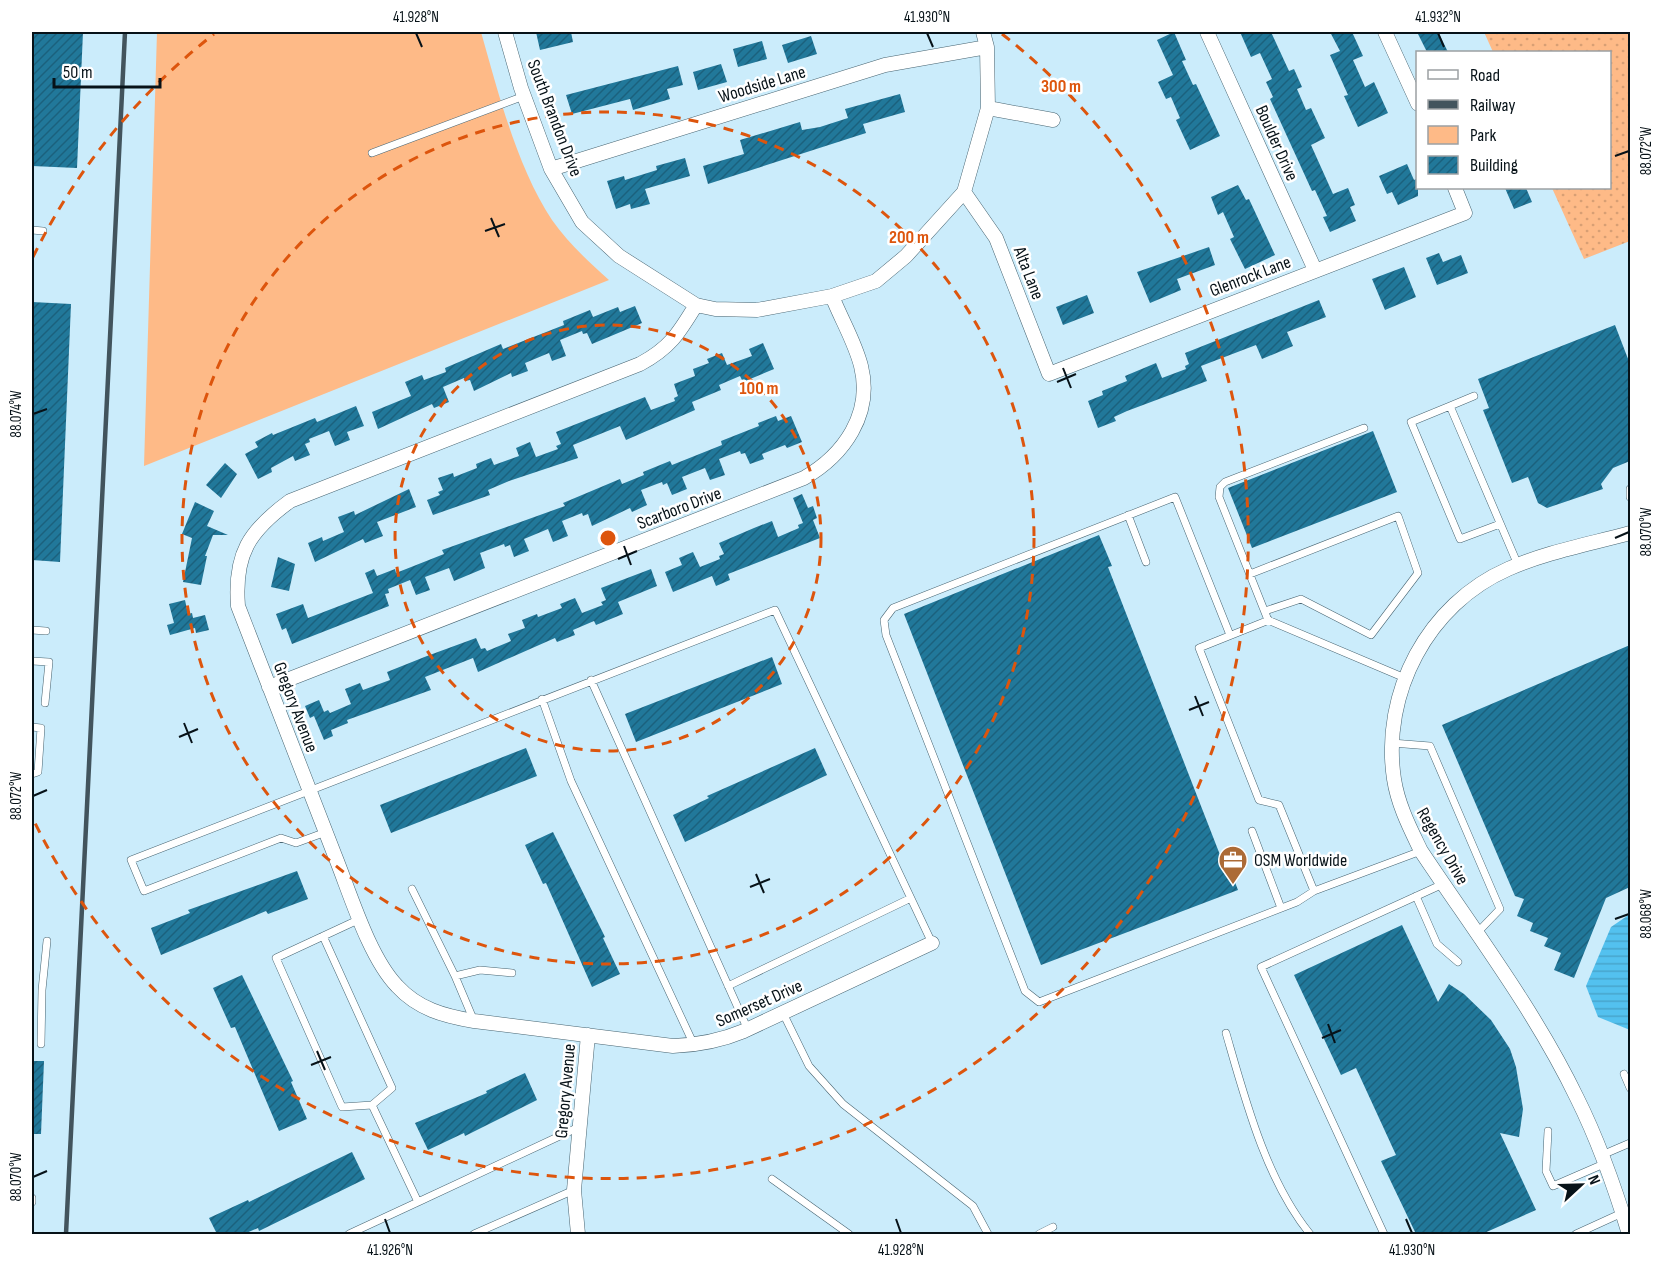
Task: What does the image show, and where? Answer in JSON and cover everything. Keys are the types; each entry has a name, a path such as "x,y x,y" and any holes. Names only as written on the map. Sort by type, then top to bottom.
{"street":[{"name":"South Brandon Drive","path":"505,32 524,96 551,169 582,222 618,256 696,304 716,309 757,310 832,296 876,280 906,256 964,192"},
{"path":"964,192 988,108 987,48 983,32"},
{"name":"Boulder Drive","path":"1207,32 1316,270"},
{"path":"1385,32 1416,100"},
{"name":"Woodside Lane","path":"551,169 885,65 987,48"},
{"path":"988,108 1053,120"},
{"name":"Glenrock Lane","path":"1049,374 1466,213 1455,189"},
{"name":"Alta Lane","path":"964,192 996,238 1049,374"},
{"name":"Scarboro Drive","path":"269,687 804,478 822,467 840,451 853,430 859,416 863,390 859,361 832,296"},
{"name":"Gregory Avenue","path":"578,1234 574,1190 588,1035 453,1018 422,1007 396,986 378,957 360,919 309,790 238,606 236,580 244,551 258,528 290,501 640,364 661,353 673,342 696,304"},
{"name":"Regency Drive","path":"1629,1234 1604,1159 1560,1066 1421,851 1400,801 1394,778 1392,743 1396,706 1411,659 1446,613 1477,586 1518,565 1630,533"},
{"name":"Somerset Drive","path":"588,1035 673,1046 694,1046 720,1041 932,943"}],"lane":[{"path":"372,153 524,96"},
{"path":"32,230 43,231"},
{"path":"1474,396 1411,422 1460,539 1500,524"},
{"path":"1450,406 1518,565"},
{"path":"1364,428 1225,482 1220,487 1219,497 1269,620 1405,678"},
{"path":"1630,489 1630,497"},
{"path":"1230,635 1175,497 893,608 884,620 886,635 1025,991 1039,1002 1281,908 1314,891 1421,851"},
{"path":"1128,515 1146,562"},
{"path":"1250,574 1398,516 1418,573 1371,635 1301,598 1265,611"},
{"path":"326,832 296,843 281,838 144,891 131,860 775,610 909,899 932,943"},
{"path":"1269,620 1199,648 1259,800 1279,805 1314,891"},
{"path":"32,630 46,631"},
{"path":"32,661 49,662 45,703"},
{"path":"591,680 748,1030"},
{"path":"542,699 571,781 694,1046"},
{"path":"32,727 40,728 38,772 32,774"},
{"path":"1392,743 1430,746 1500,909 1476,934"},
{"path":"1252,831 1281,908"},
{"path":"1384,1234 1261,967 1443,884"},
{"path":"412,889 455,976 474,1021"},
{"path":"1416,896 1437,944 1458,962"},
{"path":"728,986 909,899"},
{"path":"323,936 392,1088 372,1105 342,1107 276,958 323,936 360,919"},
{"path":"41,1044 42,990 47,941"},
{"path":"455,976 480,970 512,973"},
{"path":"32,990 42,990"},
{"path":"783,1013 808,1066 836,1096 973,1206 988,1234"},
{"path":"1226,1033 1253,1122 1297,1219 1310,1234"},
{"path":"1624,1074 1630,1088"},
{"path":"372,1105 418,1202"},
{"path":"349,1234 580,1127"},
{"path":"1548,1131 1546,1171 1553,1186 1630,1143"},
{"path":"771,1179 849,1234"},
{"path":"474,1234 574,1190"},
{"path":"1576,1234 1622,1213"},
{"path":"1039,1234 1053,1227"}],"green space":[{"path":"157,32 481,32 510,129 540,199 565,237 609,280 144,466"},
{"path":"1484,32 1630,32 1630,241 1584,259 1552,189 1611,189 1611,51 1493,51"}],"water":[{"path":"1630,914 1630,1030 1598,1017 1586,986 1611,927"}],"building":[{"path":"32,32 83,32 77,168 32,166"},
{"path":"536,32 571,32 573,42 540,50"},
{"path":"1174,32 1186,60 1182,61 1193,85 1196,84 1220,136 1190,150 1176,120 1180,118 1171,97 1166,99 1158,82 1173,75 1157,40"},
{"path":"1240,32 1271,32 1289,71 1294,69 1302,87 1297,89 1306,110 1311,108 1325,138 1311,145 1333,194 1348,188 1355,205 1350,207 1356,221 1330,232 1323,217 1327,216 1315,190 1312,191 1270,99 1273,97 1266,82 1272,79 1260,53 1251,57"},
{"path":"1330,32 1352,32 1363,56 1353,60 1365,87 1374,82 1388,113 1358,127 1344,96 1348,95 1330,55 1340,51"},
{"path":"1417,32 1438,32 1448,51 1426,51"},
{"path":"811,36 817,54 788,63 782,45"},
{"path":"762,41 767,59 738,67 733,49"},
{"path":"721,64 727,82 698,90 693,72"},
{"path":"678,66 683,85 667,89 670,99 633,110 630,99 572,114 566,95"},
{"path":"900,94 905,112 863,124 866,133 708,184 703,166 744,154 740,140 800,122 802,130 820,127 848,118 845,109"},
{"path":"685,158 690,176 645,189 650,204 631,209 630,204 616,209 607,181 624,176 625,180 657,170 656,166"},
{"path":"1407,164 1414,180 1416,179 1418,196 1398,205 1392,192 1387,194 1379,176"},
{"path":"1238,185 1246,200 1249,199 1275,255 1245,269 1230,239 1234,237 1223,212 1218,215 1211,197"},
{"path":"1505,189 1526,189 1532,202 1514,209"},
{"path":"1209,247 1215,265 1177,279 1181,290 1150,303 1137,272"},
{"path":"1439,253 1443,262 1461,255 1468,273 1437,285 1426,258"},
{"path":"1404,267 1416,297 1385,310 1372,279"},
{"path":"1087,295 1094,313 1063,325 1056,307"},
{"path":"1319,300 1326,317 1287,332 1293,346 1262,359 1256,345 1201,366 1207,381 1127,411 1114,417 1116,421 1098,428 1088,401 1103,395 1102,391 1127,381 1125,376 1156,363 1162,378 1186,369 1185,366 1189,364 1185,353"},
{"path":"32,302 71,304 60,562 32,560"},
{"path":"635,306 642,323 592,344 587,333 583,334 582,331 560,340 566,356 552,361 549,353 525,363 528,371 512,377 511,373 474,391 470,380 465,381 464,378 443,387 449,402 434,408 432,404 378,429 372,412 411,396 405,382 422,375 424,380 446,372 445,368 501,344 503,349 564,325 563,321 590,310 593,317 618,307 620,312"},
{"path":"1615,325 1630,364 1630,461 1613,468 1601,484 1603,489 1547,508 1538,503 1528,477 1512,483 1483,410 1489,408 1478,379"},
{"path":"763,343 774,369 743,382 740,376 719,385 721,390 692,402 695,410 626,440 620,426 573,445 578,458 509,481 488,490 490,495 433,515 427,500 440,495 438,492 443,490 438,478 453,473 454,477 477,468 476,464 491,458 494,465 519,456 516,448 530,442 536,457 558,449 556,446 561,444 556,432 645,397 651,410 675,401 674,398 678,396 674,384 695,376 693,369 709,363 707,359 722,353 727,365 752,356 749,349"},
{"path":"356,406 364,426 347,432 350,440 335,446 329,431 309,439 310,442 305,444 310,455 295,461 293,456 271,468 272,472 258,479 245,454 258,447 255,442 272,433 273,435 315,418 317,422"},
{"path":"776,416 778,421 791,416 802,442 787,448 785,445 762,454 764,459 750,464 745,453 741,454 740,451 719,459 725,475 710,480 705,468 682,477 687,489 672,495 667,483 663,485 662,482 641,490 647,505 632,512 630,508 592,526 588,514 583,516 582,513 562,521 568,536 553,542 548,529 524,539 529,551 514,557 510,545 505,547 504,544 480,553 485,568 454,581 449,568 425,577 430,590 416,595 410,580 388,589 389,593 385,594 389,606 292,644 286,628 282,630 276,614 303,604 308,618 373,593 365,573 374,569 377,576 395,569 396,573 444,554 442,550 565,506 563,503 620,479 622,484 670,461 672,465 722,445 721,441 759,426 758,423"},
{"path":"1373,431 1397,492 1252,548 1228,488"},
{"path":"225,463 237,474 221,498 206,485"},
{"path":"409,489 416,507 377,522 383,536 365,543 363,539 315,562 308,543 322,537 323,541 344,532 338,517 354,511 355,515"},
{"path":"802,494 808,508 813,506 817,518 813,520 820,538 728,574 730,580 716,586 712,576 673,592 665,572 682,565 679,558 693,552 700,567 720,559 719,556 724,554 719,543 754,528 772,521 778,537 799,528 798,525 803,523 793,498"},
{"path":"195,502 214,511 207,526 228,535 213,535 205,556 207,556 201,585 183,582 192,538 182,534"},
{"path":"1099,535 1112,566 1108,567 1222,860 1226,859 1238,890 1041,965 904,614"},
{"path":"278,557 295,564 289,591 271,587"},
{"path":"651,569 657,586 618,602 623,614 596,625 594,621 573,630 575,635 557,642 555,638 478,672 473,658 425,677 431,690 347,720 348,723 331,730 333,736 324,740 314,716 310,718 305,706 319,700 324,712 328,710 330,713 351,704 345,689 360,683 363,690 390,680 387,672 476,638 481,649 485,648 487,651 511,641 508,634 525,628 522,620 562,608 560,604 575,598 582,613 603,605 601,602 606,600 601,588"},
{"path":"185,600 188,614 192,613 193,618 205,615 209,630 196,633 195,628 170,635 167,625 174,623 169,604"},
{"path":"1630,645 1630,887 1606,898 1574,978 1554,970 1561,953 1544,946 1548,938 1530,931 1533,923 1517,916 1524,899 1515,896 1442,725"},
{"path":"772,657 782,684 636,742 625,714"},
{"path":"526,748 537,776 391,833 380,805"},
{"path":"815,748 827,775 685,842 673,815 709,798 707,796"},
{"path":"553,832 605,937 603,938 620,974 592,987 546,883 543,884 525,845"},
{"path":"297,871 308,899 268,914 266,911 161,955 151,928 190,913 188,910"},
{"path":"1402,925 1438,1002 1449,984 1464,994 1491,1020 1510,1049 1516,1067 1523,1109 1519,1137 1500,1133 1536,1210 1482,1234 1416,1234 1381,1161 1396,1155 1356,1068 1341,1075 1294,975"},
{"path":"242,975 293,1081 291,1082 307,1119 279,1131 235,1027 231,1028 213,988"},
{"path":"32,1061 44,1061 41,1134 32,1134"},
{"path":"525,1073 537,1100 465,1136 464,1133 428,1150 415,1123 487,1093 486,1091"},
{"path":"352,1152 365,1179 259,1231 258,1228 244,1234 217,1234 209,1218 248,1200 249,1202"}],"railway":[{"path":"66,1234 125,32"}],"place":[{"name":"OSM Worldwide","path":"1233,886"}]}
